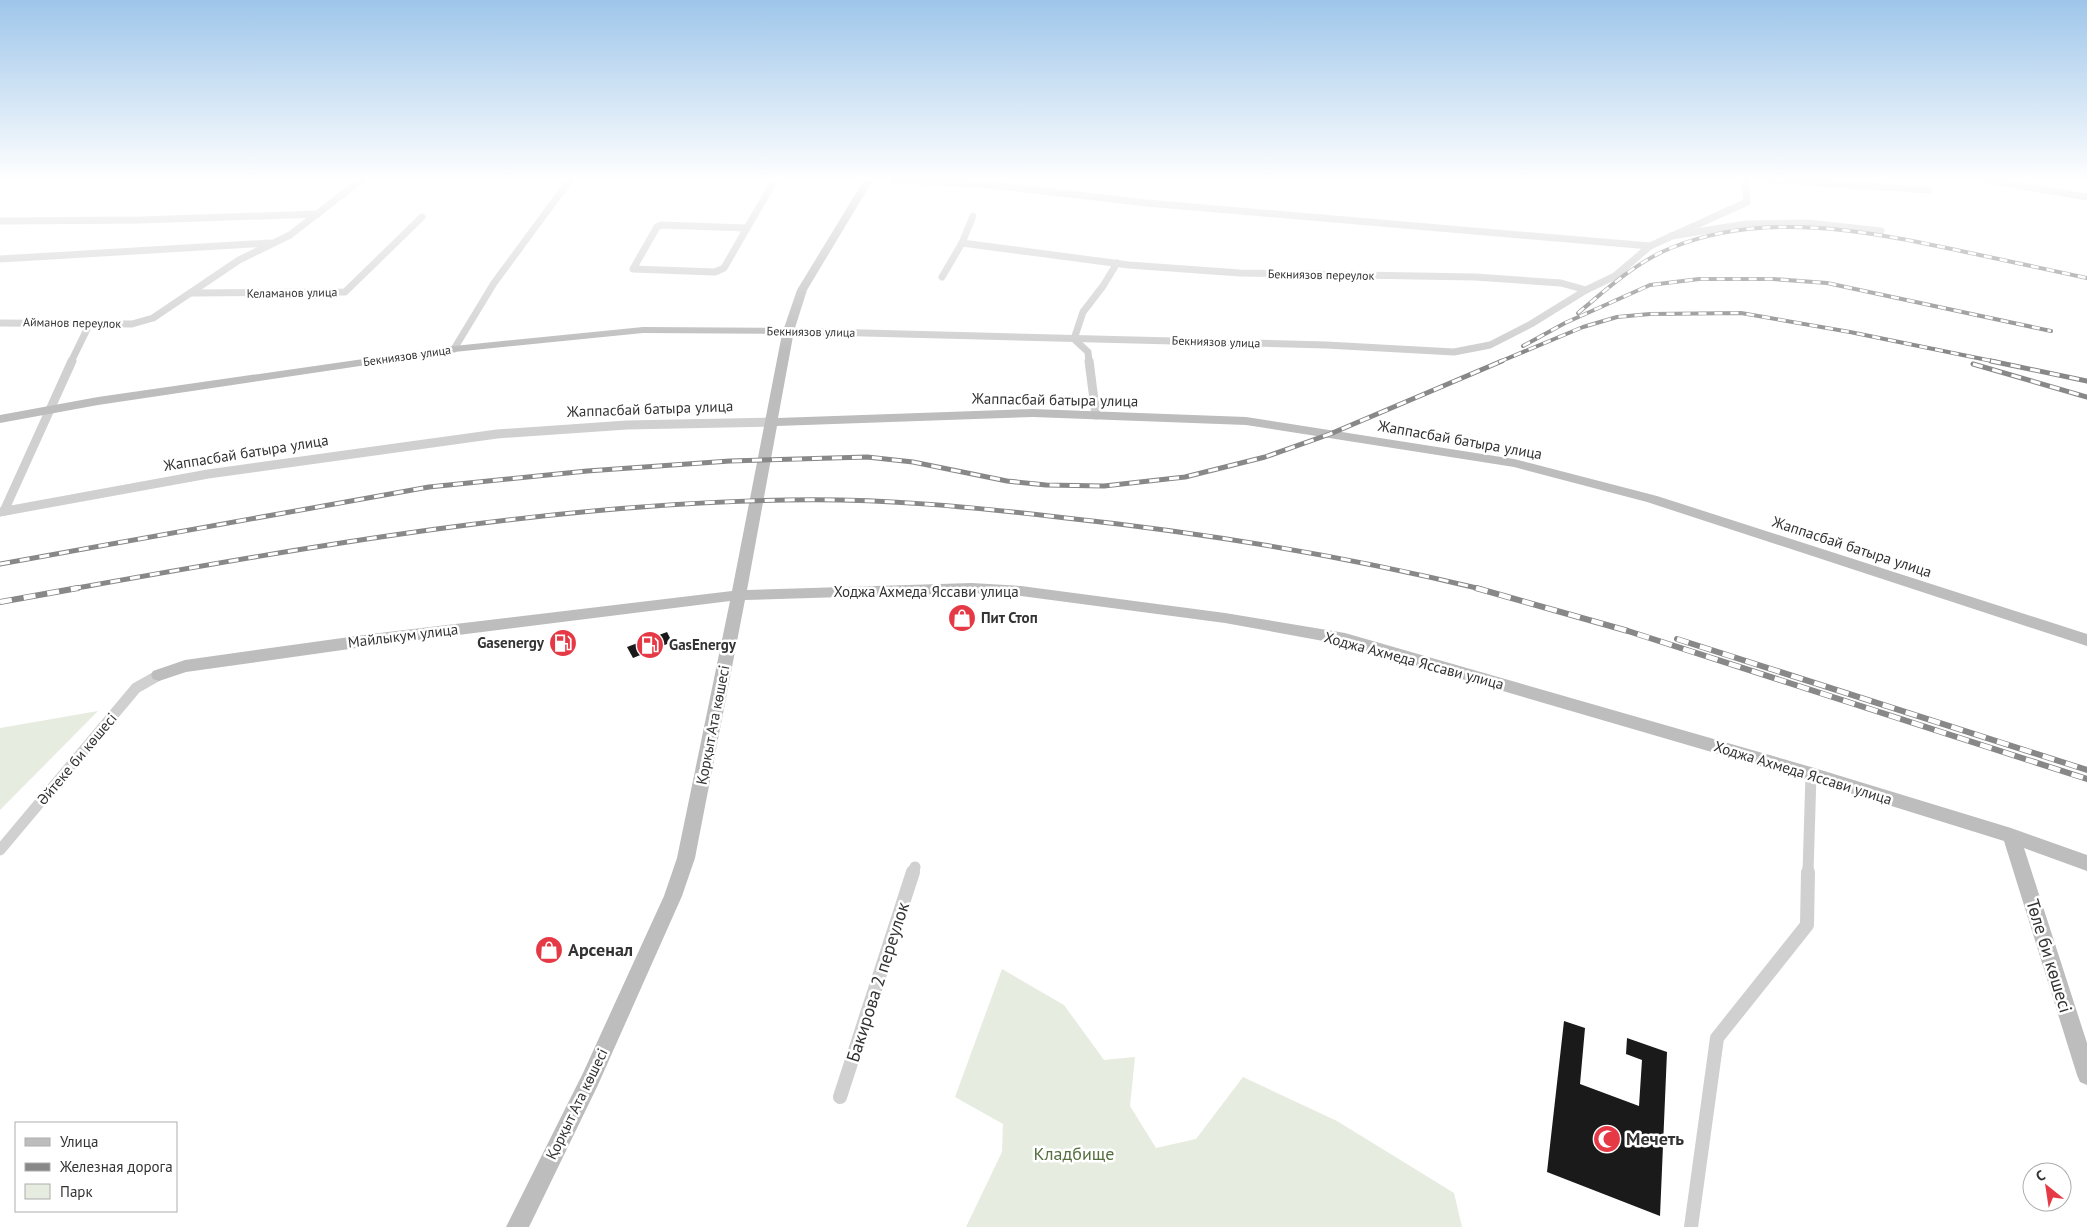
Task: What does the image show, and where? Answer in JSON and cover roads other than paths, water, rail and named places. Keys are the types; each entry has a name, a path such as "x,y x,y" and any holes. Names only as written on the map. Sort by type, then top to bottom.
{"main road":[{"name":"Қорқыт Ата көшесі","path":"517,1227 590,1080 676,887 686,858 739,595 788,331 802,290 834,237"},
{"name":"Бекниязов улица","path":"0,419 98,401 454,349 643,330 788,331"},
{"name":"Жаппасбай батыра улица","path":"772,422 1033,413 1246,421 1514,463 1652,499 2087,640"},
{"name":"Ходжа Ахмеда Яссави улица","path":"739,595 972,588 1021,590 1225,618 1345,639 1811,774 2011,836 2087,863"},
{"name":"Майлыкум улица","path":"158,675 186,666 371,640 739,595"},
{"name":"Төле би көшесі","path":"2011,836 2085,1064"}],"street":[{"path":"192,293 239,260 285,237"},
{"name":"Келаманов улица","path":"192,293 344,292 350,289 401,237"},
{"path":"454,349 484,296 528,237"},
{"path":"651,237 633,268 720,271 724,268 742,237"},
{"path":"942,277 964,237"},
{"path":"1548,237 1650,246"},
{"name":"Бекниязов улица","path":"788,331 1326,345 1454,352 1490,345 1531,324 1586,290 1615,276 1650,246 1668,237"},
{"path":"0,259 59,258 208,244 274,242"},
{"name":"Бекниязов переулок","path":"962,243 1117,263 1240,273 1475,278 1561,283 1586,290"},
{"path":"1096,415 1088,352 1074,338 1083,312 1103,286 1117,263"},
{"name":"Айманов переулок","path":"0,323 132,324 154,318 192,293"},
{"path":"2,512 90,323"},
{"name":"Жаппасбай батыра улица","path":"2,512 208,474 497,434 626,425 772,422"},
{"name":"Әйтеке би көшесі","path":"0,850 136,688 158,675"},
{"path":"1691,1227 1717,1038 1807,925 1811,774"},
{"name":"Бакирова 2 переулок","path":"840,1097 915,867"}],"railway":[{"path":"1578,313 1634,268 1671,248 1702,237"},
{"path":"1890,237 2087,278"},
{"path":"1523,346 1565,323 1650,285 1699,279 1773,279 1827,283 2051,331"},
{"path":"1499,362 1583,327 1617,317 1650,314 1741,313 1850,332 1997,362"},
{"path":"0,564 429,487 587,471 730,461 867,457 913,462 1007,481 1046,485 1104,486 1185,477 1265,457 1330,434 1502,361"},
{"path":"1991,361 2087,381"},
{"path":"1973,364 2087,397"},
{"path":"71,589 338,543 428,530 607,510 697,503 787,500 857,500 962,507 1118,524 1223,538 1326,556 1481,589"},
{"path":"0,602 78,588"},
{"path":"1476,588 1628,631 2087,779"},
{"path":"1677,639 2087,770"}],"place":[{"name":"Пит Стоп","path":"962,618"},
{"name":"Gasenergy","path":"563,643"},
{"name":"GasEnergy","path":"650,645"},
{"name":"Арсенал","path":"549,950"},
{"name":"Мечеть","path":"1607,1139"}],"park label":[{"name":"Кладбище","path":"1074,1154"}]}
